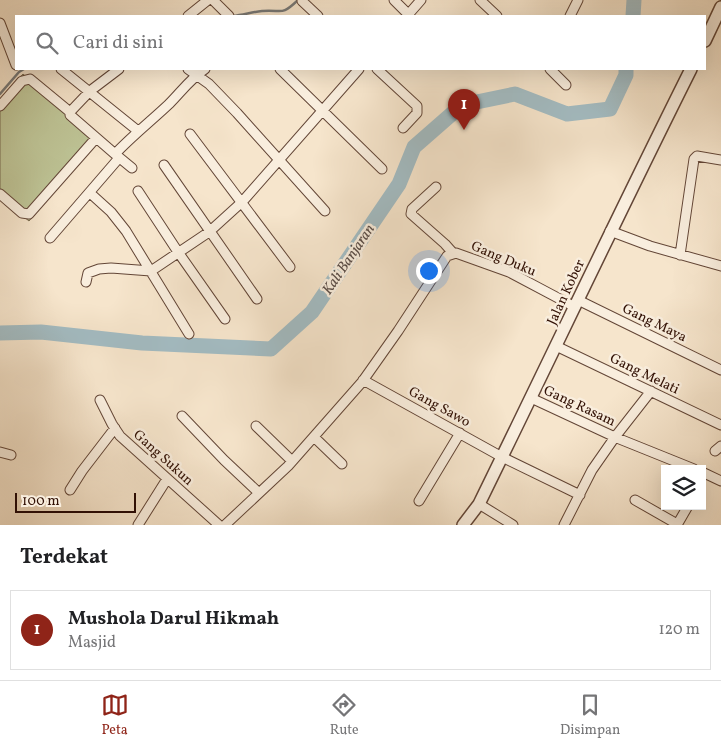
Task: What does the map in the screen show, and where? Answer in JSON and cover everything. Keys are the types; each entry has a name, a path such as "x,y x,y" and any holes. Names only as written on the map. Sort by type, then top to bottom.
{"street":[{"path":"189,15 208,0"},
{"path":"213,0 227,14"},
{"path":"394,0 407,15"},
{"path":"409,15 421,0"},
{"path":"480,0 496,15"},
{"path":"570,15 578,0"},
{"path":"302,2 317,15"},
{"path":"706,39 721,7"},
{"path":"0,23 15,62"},
{"path":"62,70 138,131"},
{"path":"70,112 90,91 118,70"},
{"path":"189,70 237,113 325,212"},
{"path":"50,238 90,193 138,131 204,70"},
{"path":"281,70 382,169"},
{"path":"86,282 88,273 99,269 151,271 209,232 242,202 359,70"},
{"path":"378,70 417,106 417,113 403,128"},
{"path":"551,70 566,85"},
{"name":"Jalan Kober","path":"463,525 480,504 577,304 610,231 690,70"},
{"path":"0,106 22,81 30,79 132,168"},
{"path":"190,134 290,267"},
{"path":"0,194 22,213 29,214 96,138"},
{"path":"680,255 694,159 697,156 701,156 721,160"},
{"path":"164,165 257,299"},
{"path":"436,187 410,212 412,216 453,253"},
{"path":"138,191 225,319"},
{"path":"90,193 111,212 126,231 189,334"},
{"path":"610,231 680,255 721,266"},
{"name":"Gang Duku","path":"225,525 292,461 363,380 447,256 453,253 463,255 509,272 577,304"},
{"name":"Gang Maya","path":"577,304 721,369"},
{"name":"Gang Melati","path":"556,346 721,425"},
{"name":"Gang Sawo","path":"363,380 460,432 502,457 580,496"},
{"path":"564,525 592,470 651,392"},
{"name":"Gang Rasam","path":"531,398 618,438 684,465"},
{"name":"Gang Sukun","path":"100,400 115,428 167,479 219,525"},
{"path":"182,416 259,493"},
{"path":"256,426 292,461"},
{"path":"70,490 115,428"},
{"path":"419,501 460,432"},
{"path":"314,437 342,464"},
{"path":"0,452 10,455"},
{"path":"706,474 720,481"},
{"path":"138,525 167,479"},
{"path":"635,500 677,525 686,510"},
{"path":"480,504 513,525"}],"green space":[{"path":"23,74 98,141 29,221 0,197 0,100"}],"waterway":[{"path":"239,15 262,11 281,11 288,9 298,0"},
{"name":"Kali Banjaran","path":"633,15 634,0"},
{"path":"0,94 22,70"},
{"name":"Kali Banjaran","path":"0,333 41,332 142,343 271,349 312,312 399,184 414,147 462,105 515,94 567,114 610,109 626,75 626,70"}],"place":[{"name":"Mushola Darul Hikmah","path":"464,130"}]}
